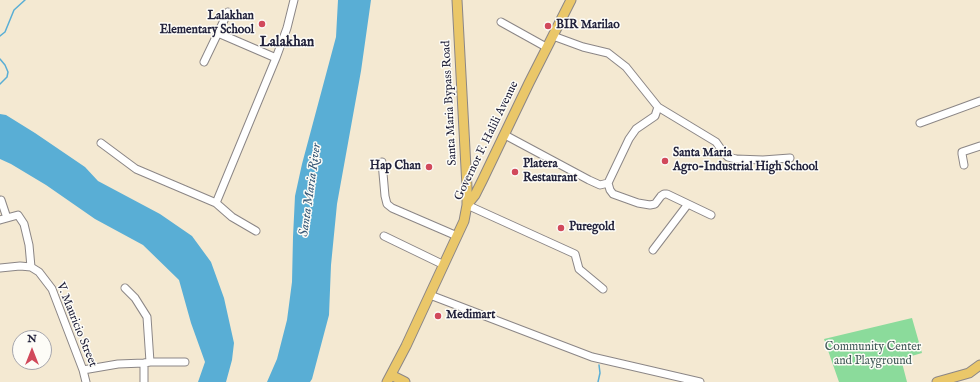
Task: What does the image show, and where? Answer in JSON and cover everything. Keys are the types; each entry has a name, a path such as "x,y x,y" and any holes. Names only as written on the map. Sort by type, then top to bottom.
{"main road":[{"name":"Santa Maria Bypass Road","path":"457,0 467,205"},
{"name":"Governor F. Halili Avenue","path":"389,379 430,296 464,221 467,205 476,195 546,47 571,0"},
{"path":"937,382 969,373 980,366"},
{"path":"389,379 405,382"}],"street":[{"path":"216,203 276,58 287,28 294,0"},
{"path":"204,62 228,12"},
{"path":"501,22 546,47"},
{"path":"218,33 276,58"},
{"path":"553,36 583,47 608,53 626,67 658,107 716,142 728,157 736,159 762,160 790,158"},
{"path":"920,123 980,101"},
{"path":"658,107 655,116 634,132 608,183 610,190 613,194 638,203 650,205 655,204 661,196 667,194 711,215"},
{"path":"505,135 589,180 600,185 608,183"},
{"path":"101,143 136,169 216,203 232,217 256,231"},
{"path":"964,165 962,152 980,146"},
{"path":"382,162 387,204 392,208 457,236"},
{"path":"0,268 20,266 31,267 29,245 24,224 18,215 3,219 1,200"},
{"path":"654,250 688,204"},
{"path":"467,205 574,254 579,269 603,289"},
{"path":"384,236 444,265"},
{"name":"V. Mauricio Street","path":"31,267 39,272 52,289 83,370 86,382"},
{"path":"124,288 135,298 148,317 147,362 144,382"},
{"path":"430,296 592,357 700,382"},
{"path":"83,370 118,364 185,362"}],"green space":[{"name":"Community Center and Playground","path":"912,318 922,353 901,359 907,382 839,382 824,339"}],"water":[{"name":"Santa Maria River","path":"338,0 371,0 361,71 337,204 331,265 329,315 310,382 267,382 277,359 287,320 292,282 295,196 302,164 336,37"},
{"path":"0,114 6,115 35,133 85,167 98,181 160,214 192,236 211,262 224,298 234,343 232,360 226,382 198,382 205,362 191,323 179,280 143,245 95,219 46,185 0,159"}],"waterway":[{"path":"0,36 5,32 14,10 25,0"},
{"path":"0,59 8,72 7,77 0,84"},
{"path":"598,382 600,373 599,365"}],"place":[{"name":"Lalakhan Elementary School","path":"262,24"},
{"name":"BIR Marilao","path":"548,26"},
{"name":"Santa Maria Agro-Industrial High School","path":"665,161"},
{"name":"Hap Chan","path":"429,167"},
{"name":"Platera Restaurant","path":"515,172"},
{"name":"Puregold","path":"561,228"},
{"name":"Medimart","path":"438,316"}],"district":[{"name":"Lalakhan","path":"287,43"}]}
